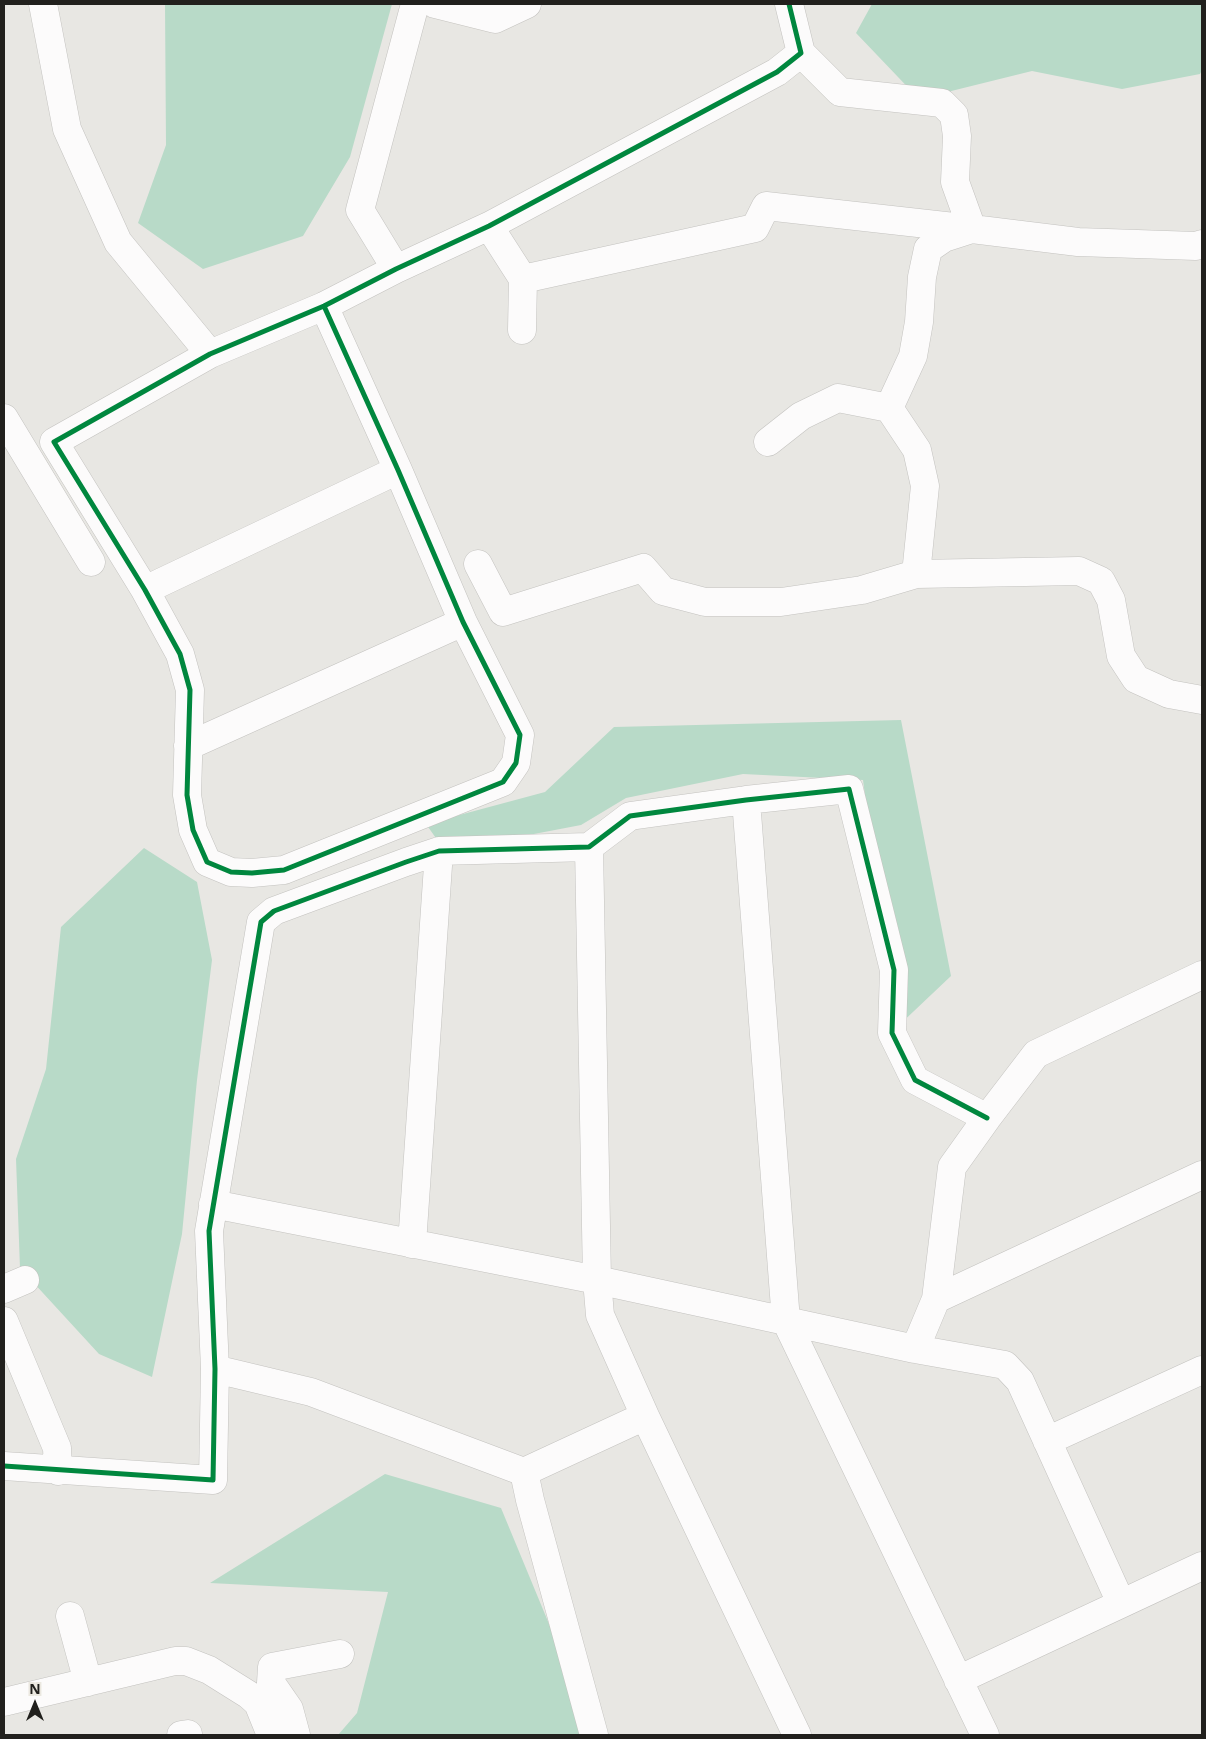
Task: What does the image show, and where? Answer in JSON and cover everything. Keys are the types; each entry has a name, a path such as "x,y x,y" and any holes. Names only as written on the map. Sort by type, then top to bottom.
{"street":[{"path":"396,269 360,210 415,4"},
{"path":"434,4 495,19 526,4"},
{"path":"789,4 801,53 840,92 942,103 954,115 957,136 956,182 972,229"},
{"path":"48,8 67,129 118,242 210,354"},
{"path":"324,306 398,470 463,622 520,735 516,763 503,782 284,870 252,873 231,872 206,862 193,830 187,796 190,690 180,654 146,590 54,442 210,354 324,306 396,269 489,226 777,72 801,53"},
{"path":"523,279 754,228 766,206 1078,242 1196,246 1202,244"},
{"path":"489,226 523,279 522,330"},
{"path":"889,408 913,356 919,322 922,277 928,249 944,238 972,229"},
{"path":"768,442 801,416 838,398 889,408 917,450 925,486 916,574"},
{"path":"4,418 92,562"},
{"path":"146,590 398,470"},
{"path":"478,564 503,612 643,568 663,591 705,602 781,602 862,590 916,574 1078,571 1101,581 1111,600 1122,656 1136,679 1169,694 1202,700"},
{"path":"188,746 463,622"},
{"path":"4,1466 213,1480 214,1369 209,1231 261,922 274,911 439,851 589,847 630,816 746,800 849,789 894,970 892,1033 915,1080 987,1118"},
{"path":"746,800 786,1321 985,1735"},
{"path":"589,847 597,1280 600,1315 645,1416 797,1735"},
{"path":"412,1244 439,851"},
{"path":"915,1349 936,1299 952,1167 1036,1054 1202,975"},
{"path":"936,1299 1202,1175"},
{"path":"213,1204 597,1280 915,1349 1005,1365 1020,1381 1122,1604"},
{"path":"4,1320 57,1448 58,1471"},
{"path":"214,1369 311,1392 524,1472 645,1416"},
{"path":"1047,1441 1202,1370"},
{"path":"524,1472 594,1735"},
{"path":"958,1680 1202,1566"},
{"path":"70,1616 88,1682"},
{"path":"296,1735 289,1709 271,1683 272,1668 340,1654"},
{"path":"4,1702 175,1661 196,1664 209,1670 258,1703 271,1735"}],"green space":[{"path":"165,4 392,4 350,157 303,236 203,269 138,223 166,145"},
{"path":"872,4 1200,4 1202,5 1202,70 1200,74 1122,89 1032,71 919,99 856,33"},
{"path":"901,720 951,976 895,1029 863,780 743,774 626,798 581,825 445,851 426,824 545,792 614,727"},
{"path":"144,848 197,882 212,960 197,1080 182,1234 152,1377 99,1354 20,1268 16,1159 46,1069 61,927"},
{"path":"385,1474 501,1508 595,1735 338,1735 357,1713 388,1592 210,1583"}],"cycle path":[{"path":"324,306 398,470 463,622 520,735 516,763 503,782 284,870 252,873 231,872 207,862 193,830 187,795 190,690 180,654 145,590 54,442 210,354 324,306 396,269 489,226 777,72 801,53 789,4"},
{"path":"4,1466 213,1480 215,1369 209,1231 261,922 274,911 406,862 439,851 589,847 630,816 746,800 849,789 894,970 892,1033 915,1080 987,1118"}]}
